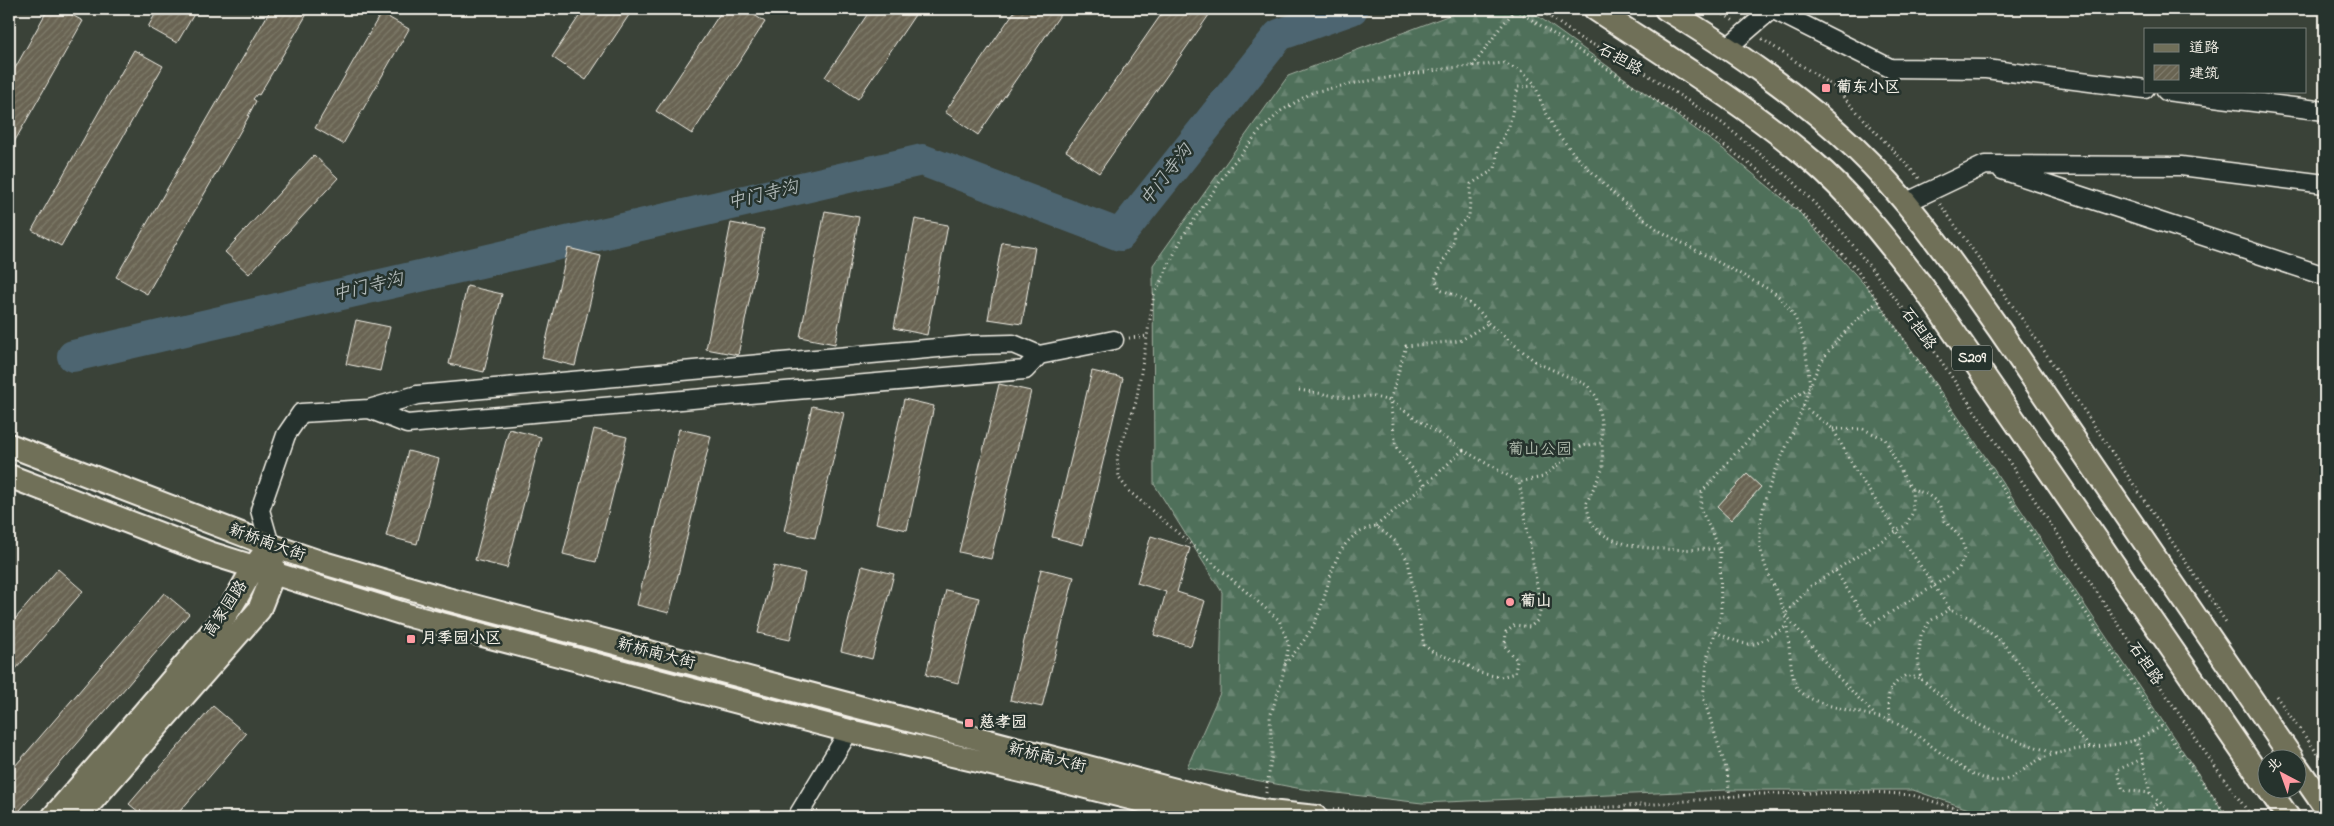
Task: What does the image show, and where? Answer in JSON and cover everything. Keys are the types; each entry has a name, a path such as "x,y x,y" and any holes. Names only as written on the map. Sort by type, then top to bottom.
{"main road":[{"name":"石担路","path":"1595,9 1753,113 1814,163 1865,215 1924,287 2256,771"},
{"name":"S209","path":"1666,9 1728,47 1806,106 1856,149 1905,203 1951,261 1994,322 2285,748"},
{"name":"新桥南大街","path":"9,446 270,545 320,562 447,599 1225,803 1262,811 1321,812"},
{"name":"新桥南大街","path":"9,476 209,553 414,617 849,731 1206,817"},
{"name":"高家园路","path":"78,817 259,610 264,569 270,545"},
{"name":"高家园路","path":"53,817 200,647 264,569"},
{"path":"2306,779 2325,807"},
{"name":"石担路","path":"2275,798 2288,817"}],"street":[{"path":"1728,47 1772,9 1890,68 1986,69 2144,89"},
{"path":"2174,92 2325,111"},
{"path":"1905,203 1985,165 2181,166 2325,184"},
{"path":"1985,165 2325,276"},
{"path":"270,545 260,510 286,435 301,413 369,409 417,395 971,345 1013,344 1039,355 1114,340"},
{"path":"369,409 407,424 1025,370 1039,355"},
{"path":"797,817 849,731"}],"path":[{"path":"1471,66 1482,54 1500,26 1516,9 1705,132 1759,171 1855,267 2162,726 2228,817"},
{"name":"石担路","path":"1538,9 1581,39 1622,58 1722,123 1793,182 1844,234 1920,330 2193,734 2252,817"},
{"path":"1266,793 1272,754 1270,717 1289,645 1279,620 1136,497 1119,478 1117,457 1136,402 1154,295 1183,236 1230,167 1281,111 1313,92 1356,83 1504,63 1522,72 1535,86 1544,109 1557,133 1575,155 1619,199 1660,231 1772,291 1784,300 1796,317 1806,344 1810,387"},
{"path":"1535,86 1518,87 1509,126 1498,147 1495,168 1471,184 1469,216 1453,231 1454,240 1435,278 1440,289 1458,296 1482,312 1488,323 1537,363 1587,385 1596,396 1601,421 1603,468 1586,504 1593,525 1610,540 1624,543 1666,549 1720,549"},
{"path":"1878,302 1852,324 1825,356 1810,387 1769,488 1762,514 1760,542 1765,567 1785,614 1795,686 1805,697 1830,705 1874,714 1904,726 1977,776 1995,781 2007,780 2041,759 2057,754 2134,740 2162,726"},
{"path":"1425,485 1396,447 1390,401 1406,346 1460,341 1488,323"},
{"path":"1730,796 1727,771 1702,697 1708,655 1721,614 1720,549 1700,508 1702,492 1732,457 1782,405 1810,387"},
{"path":"1300,390 1349,398 1371,396 1390,401 1463,450 1519,482 1543,478 1581,446 1602,443"},
{"path":"1803,406 1833,429 1857,473 1950,609 1970,618 2002,642 2067,723 2090,748"},
{"path":"1785,614 1810,586 1897,532 1906,525 1913,512 1912,489 1885,438 1863,429 1833,429"},
{"path":"1285,665 1303,644 1318,615 1338,552 1352,535 1376,526 1463,450"},
{"path":"1376,526 1395,541 1408,561 1424,645 1434,653 1462,662 1480,673 1500,677 1514,673 1517,660 1505,646 1506,632 1515,625 1530,627 1538,620 1541,608 1519,482"},
{"path":"1835,570 1870,625 1934,586 1959,568 1966,553 1961,538 1945,521 1938,504 1927,494 1912,489"},
{"path":"1922,679 1918,659 1922,635 1930,621 1950,609"},
{"path":"1785,614 1835,674 1874,714"},
{"path":"1715,632 1747,646 1757,644 1787,626"},
{"path":"1890,720 1887,696 1895,683 1906,675 1922,679 1969,720 2057,754"},
{"path":"2134,740 2142,759 2150,793 2176,817"},
{"path":"2142,759 2117,770 2123,790 2150,793"},
{"path":"1257,791 1275,796"},
{"path":"1321,812 1464,817 1758,794 1873,792 1912,795 1984,817"},
{"path":"2148,817 2158,802"}],"green space":[{"name":"葡山公园","path":"1466,9 1528,9 1723,149 1799,212 1872,293 1972,437 2227,817 1992,817 1913,790 1726,790 1422,803 1302,789 1187,767 1220,693 1222,592 1154,484 1153,265 1288,76"}],"building":[{"path":"48,9 61,9 83,21 9,151 9,79"},
{"path":"158,9 197,9 177,43 148,27"},
{"path":"271,9 310,9 259,95 257,94 253,99 256,101 249,116 147,294 116,277"},
{"path":"584,9 633,9 586,80 552,57"},
{"path":"723,9 745,9 765,22 692,134 656,111"},
{"path":"871,9 919,9 858,99 825,77"},
{"path":"1016,9 1064,9 978,135 945,112"},
{"path":"1165,9 1200,9 1209,15 1099,173 1066,151"},
{"path":"381,13 409,29 343,144 315,128"},
{"path":"134,50 163,66 61,246 32,230"},
{"path":"314,155 338,178 249,274 225,252"},
{"path":"825,211 859,217 835,344 800,337"},
{"path":"915,219 948,225 927,335 894,328"},
{"path":"731,223 764,229 738,355 706,349"},
{"path":"1002,242 1035,247 1022,324 988,319"},
{"path":"568,248 601,256 575,366 542,358"},
{"path":"467,286 502,294 484,372 449,364"},
{"path":"356,320 390,327 380,371 346,364"},
{"path":"1092,371 1123,378 1083,545 1052,537"},
{"path":"999,384 1031,391 991,559 959,552"},
{"path":"904,399 934,406 907,530 876,523"},
{"path":"812,406 844,413 815,538 784,531"},
{"path":"509,429 541,437 507,568 475,560"},
{"path":"594,429 627,437 596,562 563,554"},
{"path":"679,429 711,436 669,613 637,605"},
{"path":"408,451 439,459 417,544 386,536"},
{"path":"1747,474 1761,487 1731,520 1717,507"},
{"path":"1151,536 1190,548 1177,592 1205,601 1191,646 1154,635 1166,592 1137,583"},
{"path":"774,566 805,573 790,640 758,633"},
{"path":"862,566 894,574 872,659 841,651"},
{"path":"58,569 83,591 9,677 9,626"},
{"path":"1041,569 1074,577 1042,707 1010,700"},
{"path":"946,590 979,598 958,683 926,675"},
{"path":"164,593 189,614 14,817 9,817 9,773"},
{"path":"213,706 246,734 175,817 145,817 129,804"}],"waterway":[{"name":"中门寺沟","path":"73,356 922,160 1120,235 1279,35 1352,9"}],"place":[{"name":"葡东小区","path":"1826,88"},
{"name":"葡山","path":"1510,602"},
{"name":"月季园小区","path":"411,639"},
{"name":"慈孝园","path":"969,723"}]}
